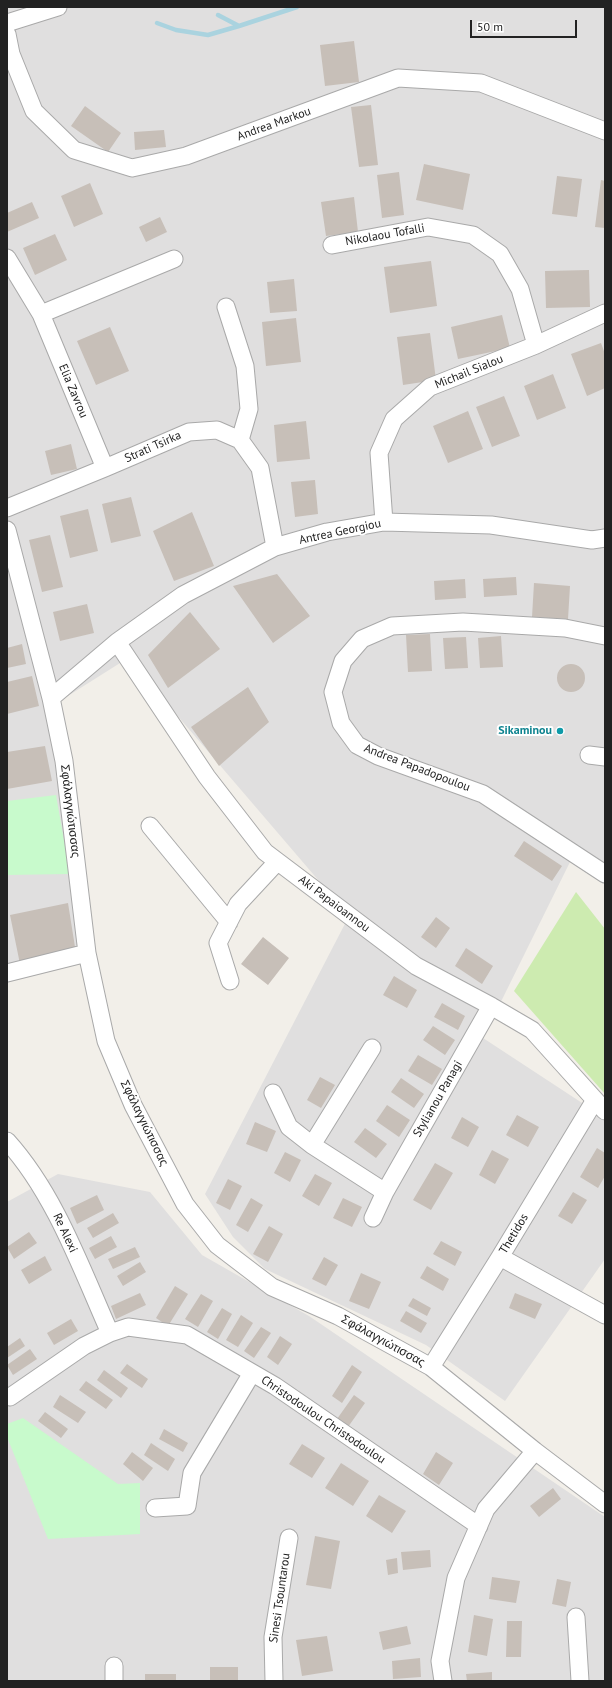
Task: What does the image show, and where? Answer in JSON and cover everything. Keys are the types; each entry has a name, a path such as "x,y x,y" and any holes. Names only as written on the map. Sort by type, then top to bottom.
{"street":[{"path":"7,23 58,7"},
{"name":"Andrea Markou","path":"7,34 11,54 34,111 74,150 132,168 186,156 398,78 481,83 605,131"},
{"name":"Nikolaou Tofalli","path":"332,245 428,227 473,235 500,254 520,289 536,345"},
{"name":"Elia Zavrou","path":"7,258 41,314 105,468"},
{"path":"41,314 174,259"},
{"path":"226,307 245,366 249,409 240,440 260,468 276,546"},
{"name":"Michail Sialou","path":"384,522 379,453 394,419 430,387 536,345 605,313"},
{"name":"Strati Tsirka","path":"7,508 189,432 216,430 240,440"},
{"name":"Antrea Georgiou","path":"51,698 118,642 183,595 276,546 327,532 384,522 491,526 592,540 605,538"},
{"name":"Σφάλαγγιώτισσας","path":"7,530 51,698 64,761 87,953 106,1041 133,1105 185,1204 217,1245 272,1287 338,1316 431,1367 605,1504"},
{"name":"Andrea Papadopoulou","path":"605,636 565,628 463,622 392,626 362,639 343,661 333,692 341,723 358,745 378,756 483,794 605,874"},
{"name":"Aki Papaioannou","path":"118,642 207,777 265,852 416,966 491,1006 532,1030 600,1105"},
{"path":"150,826 229,922"},
{"path":"230,981 218,943 238,904 277,862"},
{"path":"7,973 87,953"},
{"name":"Stylianou Panagi","path":"373,1218 385,1192 491,1006"},
{"path":"312,1145 372,1048"},
{"path":"273,1093 289,1127 312,1145 385,1192"},
{"name":"Thetidos","path":"431,1367 500,1257 600,1105"},
{"name":"Re Alexi","path":"7,1141 17,1152 50,1200 110,1333"},
{"path":"500,1257 605,1315"},
{"name":"Christodoulou Christodoulou","path":"10,1397 84,1346 110,1333 128,1327 187,1336 275,1386 479,1526"},
{"path":"155,1508 187,1506 192,1472 252,1373"},
{"path":"443,1681 440,1661 456,1578 486,1509 535,1450"},
{"name":"Sinesi Tsountarou","path":"274,1681 273,1636 289,1538"},
{"path":"576,1617 580,1681"}],"shaded area":[{"path":"7,7 605,7 605,885 570,862 483,1038 605,1118 605,1259 505,1401 426,1345 265,1269 233,1237 205,1194 349,916 128,658 52,706 82,954 7,972"},
{"path":"58,1174 150,1192 202,1255 309,1316 605,1517 605,1681 7,1681 7,1202"}],"green space":[{"path":"56,795 70,874 7,875 7,801"},
{"path":"576,892 605,929 605,1094 514,991"},
{"path":"23,1418 118,1484 140,1483 140,1534 48,1539 7,1437 7,1424"}],"building":[{"path":"354,41 359,82 325,86 320,45"},
{"path":"371,105 378,165 359,167 351,107"},
{"path":"85,106 121,133 108,152 71,126"},
{"path":"164,130 166,147 135,150 134,132"},
{"path":"424,164 470,174 463,210 416,200"},
{"path":"399,172 404,215 382,218 377,175"},
{"path":"557,176 582,179 577,217 552,214"},
{"path":"601,180 605,181 605,228 595,227"},
{"path":"90,183 103,214 74,227 61,196"},
{"path":"354,197 358,232 326,236 321,202"},
{"path":"32,202 39,218 7,232 7,213"},
{"path":"160,217 167,232 146,242 139,227"},
{"path":"55,234 67,260 35,275 23,248"},
{"path":"431,261 437,306 390,313 384,267"},
{"path":"589,270 590,307 546,308 545,271"},
{"path":"294,279 297,311 270,313 267,282"},
{"path":"502,315 510,348 458,359 451,327"},
{"path":"296,318 301,362 266,366 262,322"},
{"path":"110,327 129,371 96,385 77,341"},
{"path":"430,333 436,380 403,385 397,337"},
{"path":"601,343 605,354 605,388 587,396 571,354"},
{"path":"553,374 566,408 537,420 524,386"},
{"path":"504,396 520,436 492,447 476,407"},
{"path":"468,411 483,449 448,463 433,426"},
{"path":"306,421 310,459 277,462 274,425"},
{"path":"71,444 77,469 51,475 45,451"},
{"path":"315,480 318,514 295,517 291,482"},
{"path":"131,497 141,536 111,543 102,504"},
{"path":"88,509 98,551 70,558 60,516"},
{"path":"192,512 214,566 174,581 153,531"},
{"path":"50,535 63,587 42,592 29,540"},
{"path":"277,574 310,616 273,643 233,586"},
{"path":"516,577 517,595 484,597 483,579"},
{"path":"465,579 466,598 435,600 434,581"},
{"path":"534,583 570,586 568,619 532,617"},
{"path":"87,604 94,633 60,641 53,612"},
{"path":"190,612 220,649 168,688 148,655"},
{"path":"430,634 432,671 408,672 406,635"},
{"path":"501,636 503,667 480,668 478,638"},
{"path":"466,637 468,668 445,669 443,638"},
{"path":"22,644 26,664 7,668 7,648"},
{"path":"571,664 581,668 585,678 581,688 571,692 561,688 557,678 561,668"},
{"path":"32,676 39,706 7,714 7,682"},
{"path":"248,687 269,722 219,766 191,727"},
{"path":"45,746 52,781 7,789 7,752"},
{"path":"524,841 562,866 552,881 514,856"},
{"path":"68,903 75,947 20,964 10,915"},
{"path":"436,917 450,928 436,948 421,937"},
{"path":"263,937 289,958 268,985 241,964"},
{"path":"466,948 493,966 482,984 455,966"},
{"path":"394,976 417,990 407,1008 383,995"},
{"path":"442,1003 465,1016 458,1030 434,1017"},
{"path":"433,1026 455,1040 445,1055 423,1040"},
{"path":"418,1055 442,1069 432,1085 408,1071"},
{"path":"320,1077 335,1085 321,1108 307,1100"},
{"path":"401,1078 424,1094 414,1108 391,1092"},
{"path":"387,1105 410,1120 399,1137 376,1121"},
{"path":"517,1115 539,1127 528,1147 506,1135"},
{"path":"462,1117 479,1127 468,1147 451,1138"},
{"path":"255,1122 276,1131 267,1152 246,1144"},
{"path":"365,1128 387,1144 376,1158 354,1142"},
{"path":"597,1148 605,1153 605,1176 598,1188 580,1177"},
{"path":"492,1150 509,1159 495,1184 479,1175"},
{"path":"285,1152 301,1160 290,1182 274,1173"},
{"path":"435,1163 453,1173 431,1210 413,1200"},
{"path":"315,1174 332,1183 319,1206 302,1196"},
{"path":"228,1179 242,1186 230,1210 216,1203"},
{"path":"573,1192 587,1200 572,1224 558,1216"},
{"path":"97,1195 104,1210 77,1224 70,1208"},
{"path":"251,1198 263,1205 248,1232 236,1225"},
{"path":"343,1198 362,1207 352,1227 333,1218"},
{"path":"113,1213 119,1223 93,1238 87,1228"},
{"path":"269,1226 283,1234 268,1262 253,1254"},
{"path":"29,1232 37,1243 14,1259 7,1247"},
{"path":"111,1236 117,1247 95,1259 89,1248"},
{"path":"441,1241 462,1252 455,1266 433,1254"},
{"path":"135,1247 140,1257 113,1269 108,1259"},
{"path":"45,1256 52,1270 29,1284 21,1270"},
{"path":"324,1257 338,1265 326,1286 312,1279"},
{"path":"140,1262 146,1272 123,1286 117,1276"},
{"path":"427,1266 449,1279 443,1291 420,1278"},
{"path":"361,1273 381,1282 369,1309 349,1301"},
{"path":"175,1286 188,1294 168,1326 156,1318"},
{"path":"140,1293 146,1305 116,1319 111,1306"},
{"path":"515,1293 542,1304 535,1319 509,1308"},
{"path":"201,1294 213,1301 198,1327 185,1319"},
{"path":"413,1298 431,1308 427,1316 408,1306"},
{"path":"222,1308 232,1314 218,1339 207,1332"},
{"path":"406,1311 427,1323 421,1333 400,1321"},
{"path":"241,1315 253,1323 238,1347 226,1340"},
{"path":"71,1319 78,1331 54,1345 47,1333"},
{"path":"261,1327 271,1333 254,1358 244,1351"},
{"path":"280,1336 292,1344 278,1365 267,1357"},
{"path":"20,1338 25,1346 7,1358 7,1347"},
{"path":"30,1349 37,1359 13,1375 7,1365"},
{"path":"127,1364 148,1379 142,1388 120,1373"},
{"path":"352,1365 362,1372 342,1403 332,1396"},
{"path":"104,1370 128,1388 121,1398 97,1380"},
{"path":"86,1381 113,1400 106,1409 79,1390"},
{"path":"60,1395 86,1412 78,1423 53,1407"},
{"path":"354,1395 365,1403 348,1427 337,1419"},
{"path":"45,1412 68,1429 61,1438 38,1421"},
{"path":"164,1429 188,1443 183,1452 159,1439"},
{"path":"151,1443 175,1459 168,1471 144,1455"},
{"path":"302,1444 325,1458 312,1478 289,1464"},
{"path":"132,1452 153,1468 143,1481 123,1464"},
{"path":"436,1452 453,1463 439,1485 423,1474"},
{"path":"341,1463 369,1481 353,1506 325,1488"},
{"path":"553,1488 561,1499 539,1517 530,1506"},
{"path":"379,1495 406,1511 392,1533 366,1516"},
{"path":"315,1536 340,1541 331,1589 306,1585"},
{"path":"430,1550 431,1567 403,1570 401,1552"},
{"path":"397,1558 398,1573 388,1575 386,1560"},
{"path":"492,1577 520,1581 516,1603 489,1599"},
{"path":"557,1579 571,1582 566,1607 552,1604"},
{"path":"474,1615 493,1619 487,1656 468,1652"},
{"path":"507,1621 522,1621 521,1657 506,1657"},
{"path":"407,1626 411,1644 383,1650 379,1632"},
{"path":"327,1636 333,1671 302,1676 296,1640"},
{"path":"420,1658 421,1677 393,1679 392,1661"},
{"path":"210,1667 238,1667 238,1681 210,1681"},
{"path":"492,1672 492,1681 467,1681 466,1674"},
{"path":"145,1674 176,1674 176,1681 145,1681"}],"waterway":[{"path":"157,23 176,30 208,35 297,7"},
{"path":"218,15 239,26"}],"place":[{"name":"Sikaminou","path":"560,731"}]}
